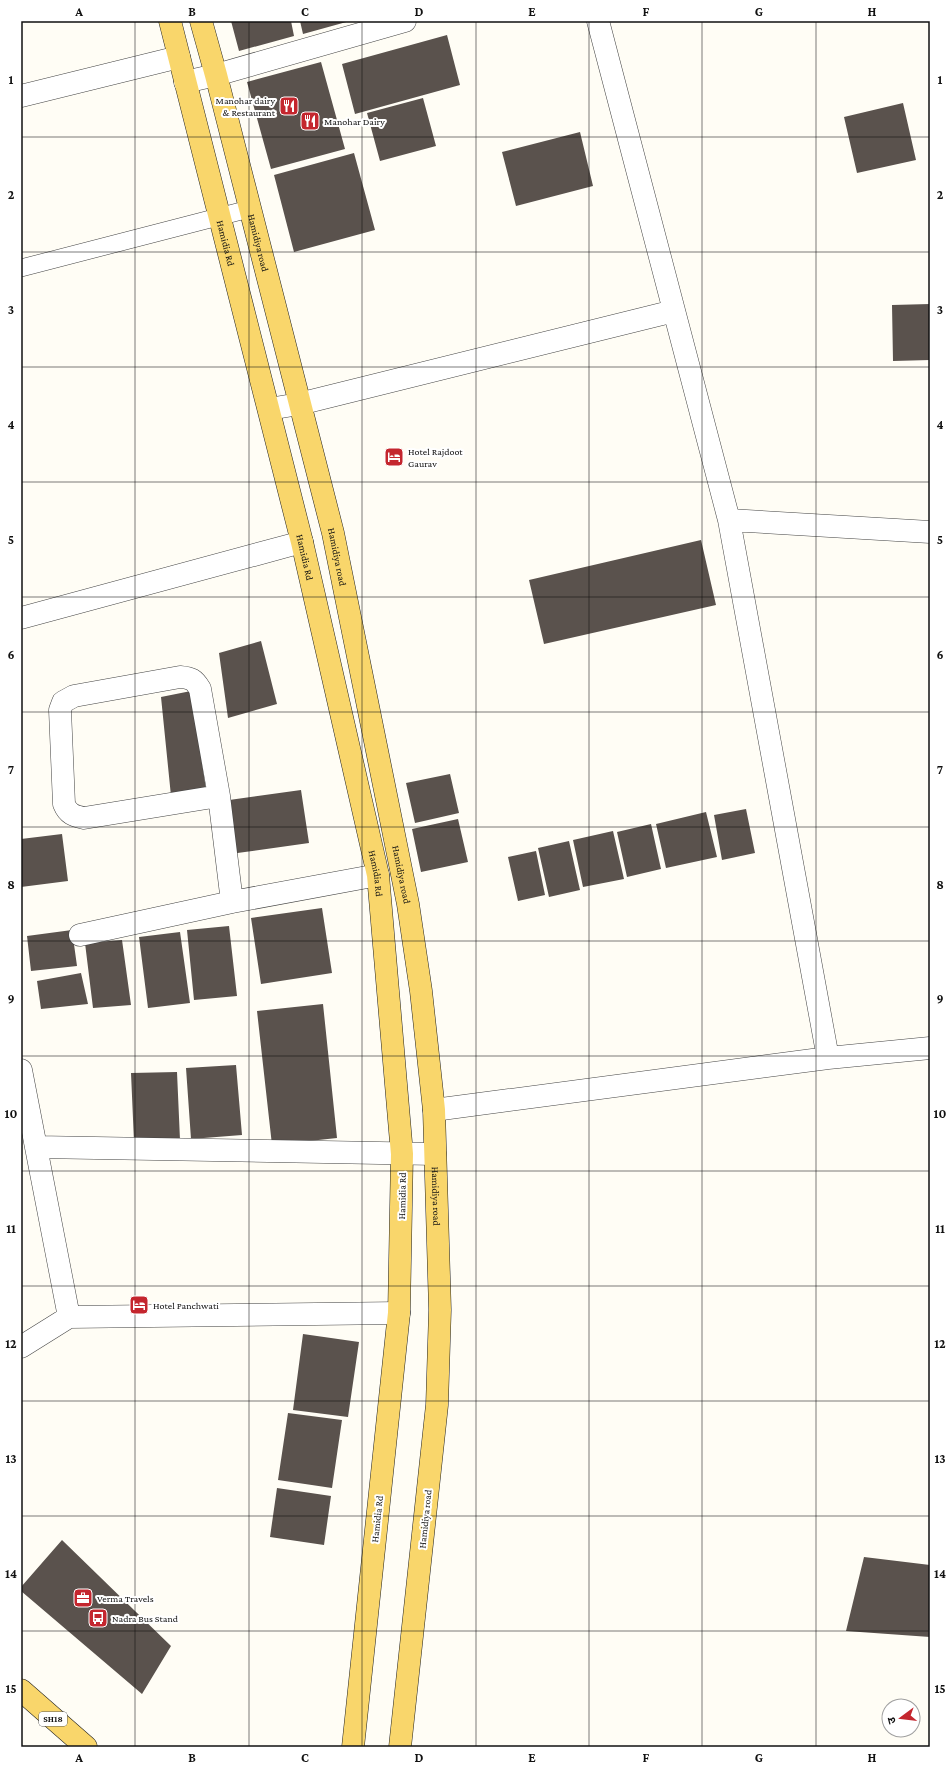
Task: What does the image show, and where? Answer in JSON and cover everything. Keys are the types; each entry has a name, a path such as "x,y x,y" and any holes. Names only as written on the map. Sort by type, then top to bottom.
{"main road":[{"name":"Hamidia Rd","path":"170,21 302,542 378,875 402,1154 400,1313 353,1747"},
{"name":"Hamidiya road","path":"201,21 333,533 408,904 421,991 434,1110 440,1310 437,1405 400,1747"},
{"name":"SH18","path":"21,1690 86,1747"}],"street":[{"path":"185,82 216,75 404,21"},
{"path":"598,21 729,520 828,1058"},
{"path":"21,96 179,57"},
{"path":"269,409 299,404 674,311"},
{"path":"729,520 930,532"},
{"path":"21,618 302,542"},
{"path":"220,796 84,818 74,816 67,811 64,804 60,710 63,702 74,696 180,677 195,680 200,689 220,796 232,902"},
{"path":"80,934 232,902 378,875"},
{"path":"434,1110 828,1058 930,1048"},
{"path":"21,1070 69,1317"},
{"path":"37,1147 435,1154"},
{"path":"21,1347 69,1317 400,1313"}],"lane":[{"path":"21,268 250,209"}],"building":[{"path":"231,21 291,21 294,36 239,51"},
{"path":"300,21 350,21 303,34"},
{"path":"447,35 460,85 355,114 342,64"},
{"path":"321,62 345,149 271,169 247,82"},
{"path":"423,98 436,146 380,161 367,113"},
{"path":"903,103 916,160 857,173 844,117"},
{"path":"580,132 593,186 516,206 502,152"},
{"path":"354,153 375,230 294,252 274,175"},
{"path":"930,304 930,360 893,361 892,305"},
{"path":"701,540 716,605 544,644 529,580"},
{"path":"261,641 277,704 228,718 219,653"},
{"path":"191,691 206,789 171,796 161,697"},
{"path":"450,774 459,813 415,823 406,783"},
{"path":"301,790 309,843 230,854 222,801"},
{"path":"746,809 755,853 722,860 714,815"},
{"path":"706,812 717,857 666,868 656,824"},
{"path":"458,819 468,862 421,872 412,829"},
{"path":"651,824 661,869 627,877 617,832"},
{"path":"613,831 624,879 583,887 573,840"},
{"path":"62,834 68,881 21,887 21,839"},
{"path":"569,841 580,890 549,897 538,848"},
{"path":"536,851 545,895 518,901 508,857"},
{"path":"322,908 332,973 261,984 251,918"},
{"path":"229,926 237,996 194,1000 187,930"},
{"path":"72,930 77,966 31,971 27,936"},
{"path":"180,932 190,1003 148,1008 139,937"},
{"path":"122,940 131,1005 93,1008 85,943"},
{"path":"81,973 88,1004 41,1009 37,981"},
{"path":"323,1004 337,1138 272,1145 257,1011"},
{"path":"236,1065 242,1135 191,1139 186,1068"},
{"path":"177,1072 180,1140 134,1142 131,1073"},
{"path":"303,1334 359,1342 348,1417 293,1410"},
{"path":"288,1413 342,1420 332,1488 278,1480"},
{"path":"277,1488 331,1496 324,1545 270,1537"},
{"name":"Nadra Bus Stand","path":"62,1540 171,1646 142,1694 21,1591 21,1587"},
{"path":"864,1557 930,1565 930,1637 846,1631"}],"place":[{"name":"Manohar dairy & Restaurant","path":"289,106"},
{"name":"Manohar Dairy","path":"310,121"},
{"name":"Hotel Rajdoot Gaurav","path":"394,457"},
{"name":"Hotel Panchwati","path":"139,1305"},
{"name":"Verma Travels","path":"83,1598"},
{"name":"Nadra Bus Stand","path":"98,1618"}]}
